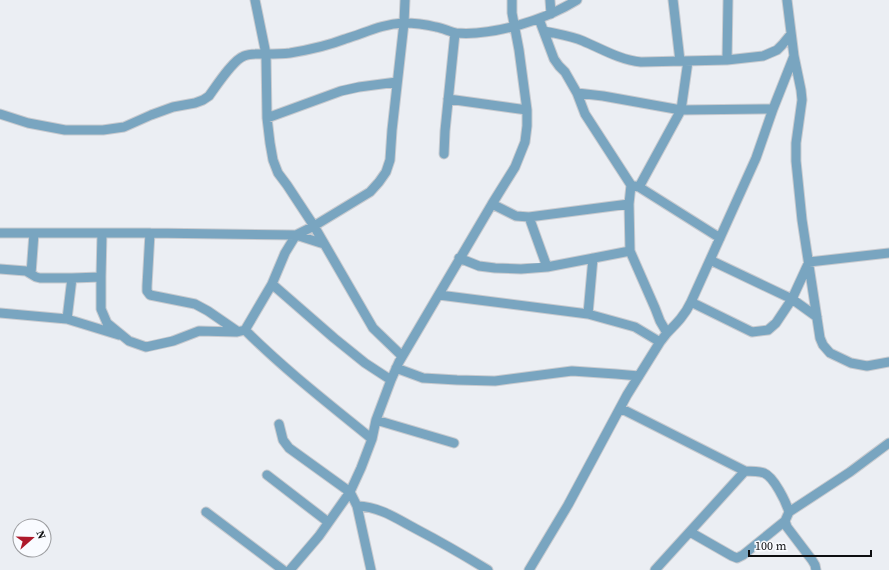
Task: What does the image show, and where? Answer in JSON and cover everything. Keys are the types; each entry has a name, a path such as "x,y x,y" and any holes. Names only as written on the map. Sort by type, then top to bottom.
{"street":[{"path":"255,0 266,54 267,118 270,143 273,160 278,173 314,226 373,328 402,356"},
{"path":"241,330 272,284 285,253 296,235 314,226 370,192 386,172 390,160 405,0"},
{"path":"290,570 319,536 350,492 372,439 376,420 391,380 402,356 439,295 459,258 515,168 525,142 527,110 519,50 512,13 512,0"},
{"path":"550,0 551,14"},
{"path":"0,114 28,123 65,130 102,130 124,127 173,107 203,100 208,96 236,61 244,56 255,54 290,53 318,48 345,40 377,27 404,23 435,26 455,33 488,32 539,19 577,0"},
{"path":"667,333 660,321 656,308 630,251 629,204 635,186 681,110 684,61 673,0"},
{"path":"727,60 728,0"},
{"path":"787,0 794,56 802,100 796,144 796,161 802,220 820,338 823,345 830,353 851,363 867,366 889,362"},
{"path":"539,19 554,59 565,72 577,93 585,114 635,186 720,238"},
{"path":"544,31 581,40 621,58 641,62 727,60 763,56 777,50 791,34"},
{"path":"444,154 455,33"},
{"path":"529,570 568,506 620,408 639,376 660,342 683,317 692,302 756,158 794,56"},
{"path":"267,118 359,86 397,82"},
{"path":"577,93 603,96 681,110 773,109"},
{"path":"448,99 527,110"},
{"path":"492,204 516,216 529,217 629,204"},
{"path":"529,217 547,267"},
{"path":"0,233 296,235 324,244"},
{"path":"31,274 34,233"},
{"path":"102,233 101,309 107,323 129,341 146,347 172,341 199,331 241,330"},
{"path":"150,233 147,286 147,291 150,295 194,304 241,330 312,391 372,439"},
{"path":"459,258 479,266 521,269 547,267 630,251"},
{"path":"809,262 889,253"},
{"path":"588,314 593,258"},
{"path":"710,260 792,299 818,317"},
{"path":"692,302 752,332 768,330 776,323 792,299 809,262"},
{"path":"0,269 26,271 40,278 101,277"},
{"path":"67,319 72,278"},
{"path":"272,284 334,338 365,363 391,380"},
{"path":"439,295 588,314 635,327 660,342"},
{"path":"0,313 67,319 122,336"},
{"path":"396,368 423,378 457,380 495,381 572,372 639,376"},
{"path":"620,408 745,471 765,474 771,478 787,504 789,512"},
{"path":"376,420 454,443"},
{"path":"279,424 283,440 289,448 350,492 357,506 371,570"},
{"path":"690,532 737,558 743,555 785,521 789,512 850,472 889,443"},
{"path":"655,570 745,471"},
{"path":"267,475 328,522"},
{"path":"357,506 377,509 386,513 488,570"},
{"path":"206,512 283,570"},
{"path":"785,521 787,527 812,560 816,570"}]}
